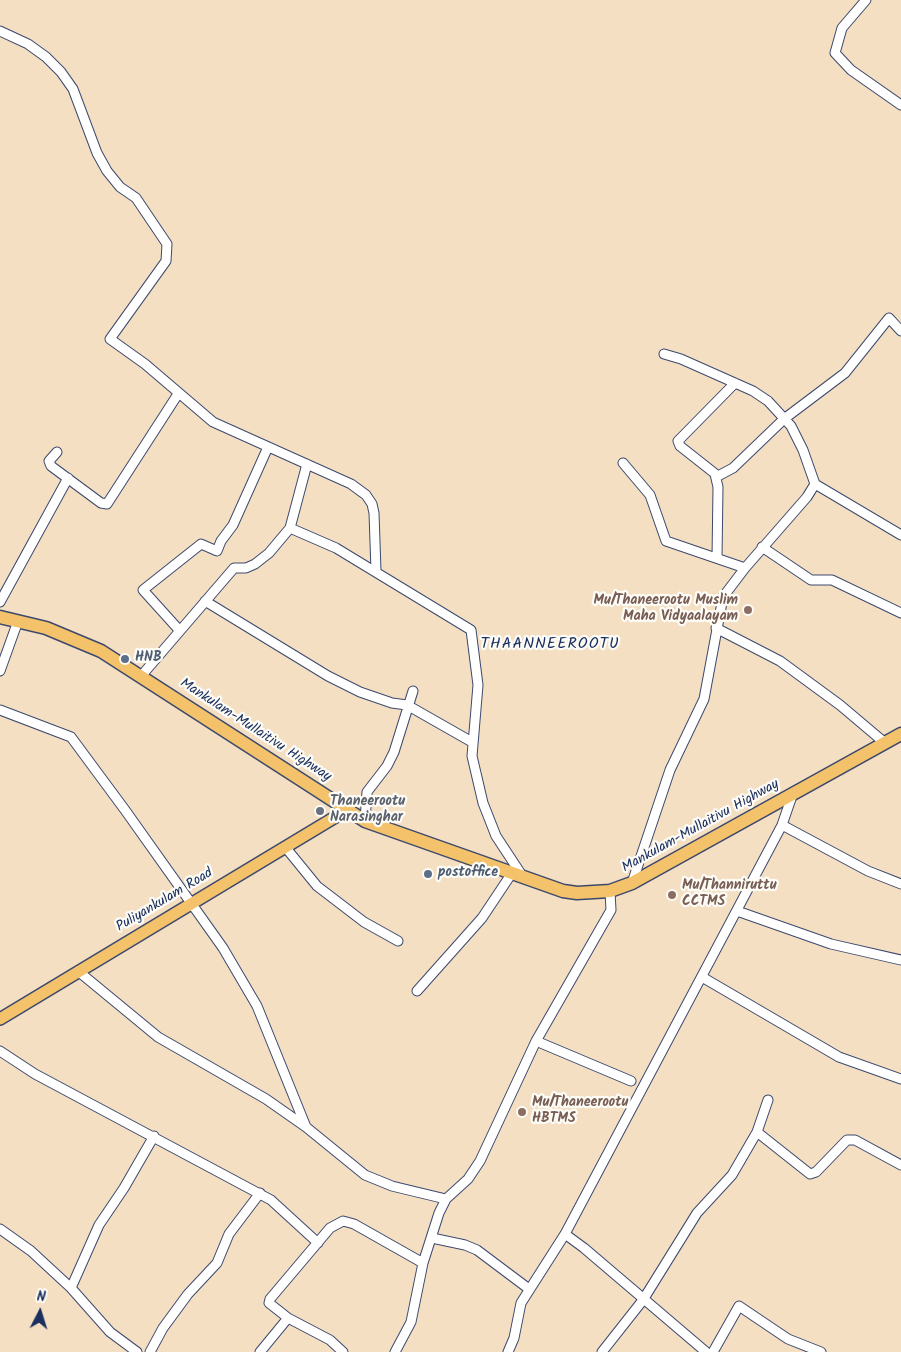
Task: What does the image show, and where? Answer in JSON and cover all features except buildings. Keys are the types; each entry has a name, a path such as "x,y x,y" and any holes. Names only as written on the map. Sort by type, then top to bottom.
{"highway":[{"name":"Mankulam-Mullaitivu Highway","path":"0,617 46,628 101,651 142,675 365,821 518,875 577,893 610,891 632,883 901,734"}],"main road":[{"name":"Puliyankulam Road","path":"0,1019 347,810"}],"street":[{"path":"866,0 842,28 835,53 851,70 901,105"},
{"path":"0,31 28,44 46,57 60,72 73,90 97,153 107,171 120,187 136,198 167,244 166,261 110,339 144,364 213,422 351,484 366,495 372,504 376,571"},
{"path":"735,383 678,441 680,446 714,474 723,475 733,468 784,419 845,373 889,318 901,331"},
{"path":"664,354 680,359 753,391 768,401 778,409 791,426 803,450 815,484 901,534"},
{"path":"57,452 49,461 51,466 101,503 107,504 178,394"},
{"path":"180,631 144,590 201,544 217,551 220,541 233,525 268,446"},
{"path":"622,463 650,495 666,541 744,568"},
{"path":"142,675 234,568 246,568 255,564 269,553 290,528 307,464"},
{"path":"714,474 718,487 717,558"},
{"path":"0,602 68,478"},
{"path":"632,883 670,770 704,699 723,597 744,568 807,496 815,484"},
{"path":"290,528 336,548 471,630 478,686 472,756 482,803 496,836 518,875 417,991"},
{"path":"762,547 811,580 832,580 901,613"},
{"path":"205,601 328,676 360,692 392,703 407,705 472,742"},
{"path":"0,671 18,621"},
{"path":"716,628 780,661 840,705 885,743"},
{"path":"365,821 367,792 387,766 394,752 407,705 413,691"},
{"path":"0,710 71,737 223,948 257,1006 306,1127"},
{"path":"508,1352 514,1338 521,1303 565,1234 782,825 793,793"},
{"path":"782,825 868,871 901,884"},
{"path":"286,848 317,886 364,922 398,941"},
{"path":"395,1352 411,1322 423,1262 446,1199 468,1179 480,1161 536,1041 611,910 610,891"},
{"path":"737,911 831,944 901,960"},
{"path":"78,971 158,1037 266,1098 306,1127 365,1176 392,1186 446,1199"},
{"path":"702,977 839,1057 901,1079"},
{"path":"536,1041 631,1081"},
{"path":"0,1051 35,1074 260,1193 271,1200 318,1243"},
{"path":"602,1352 643,1300 685,1230 732,1175 757,1132 768,1100"},
{"path":"757,1132 810,1174 816,1172 847,1140 856,1140 901,1165"},
{"path":"72,1288 99,1225 124,1188 154,1136"},
{"path":"150,1352 163,1328 188,1294 217,1263 228,1234 260,1193"},
{"path":"343,1352 330,1340 288,1318 272,1306 270,1299 330,1228 343,1221 354,1224 423,1262"},
{"path":"0,1229 31,1251 72,1288 110,1332 137,1352"},
{"path":"565,1234 706,1352"},
{"path":"432,1238 465,1245 477,1250 529,1288"},
{"path":"713,1352 738,1306 788,1339 821,1352"},
{"path":"260,1352 288,1318"}],"place":[{"name":"Mu/Thaneerootu Muslim Maha Vidyaalayam","path":"748,610"},
{"name":"HNB","path":"125,659"},
{"name":"Thaneerootu Narasinghar","path":"320,811"},
{"name":"postoffice","path":"428,874"},
{"name":"Mu/Thanniruttu CCTMS","path":"672,895"},
{"name":"Mu/Thaneerootu HBTMS","path":"522,1112"}],"district":[{"name":"THAANNEEROOTU","path":"550,645"}]}
